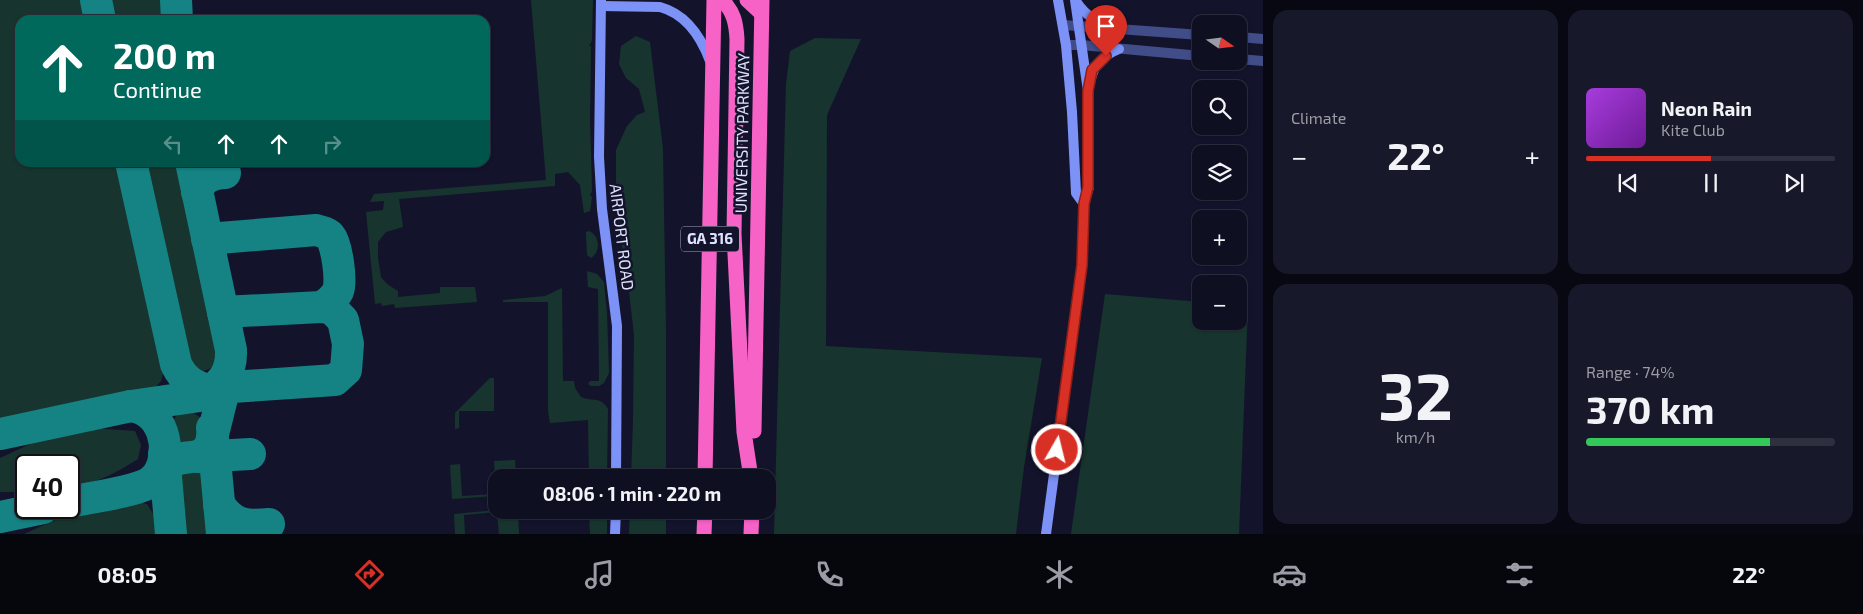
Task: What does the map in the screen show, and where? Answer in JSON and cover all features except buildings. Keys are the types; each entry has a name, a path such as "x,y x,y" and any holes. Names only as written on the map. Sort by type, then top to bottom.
{"highway":[{"name":"UNIVERSITY PARKWAY","path":"705,469 714,0"},
{"path":"722,0 736,20 734,234 744,432 750,469"},
{"path":"747,0 762,6"},
{"name":"UNIVERSITY PARKWAY","path":"752,469 762,6"},
{"path":"704,534 705,519"},
{"path":"751,534 752,519"}],"street":[{"path":"1058,0 1066,45 1076,193 1084,204"},
{"path":"1046,534 1082,265 1084,204 1088,187 1088,91 1076,0"},
{"path":"1076,0 1092,18 1114,29"},
{"path":"601,3 668,9 684,21 699,38 713,68"},
{"name":"AIRPORT ROAD","path":"601,3 599,157 602,209 617,326 616,469"},
{"path":"1063,25 1192,34"},
{"path":"1248,38 1263,39"},
{"path":"1066,45 1192,55"},
{"path":"1088,91 1092,70 1106,56 1119,49"},
{"path":"1248,60 1263,61"},
{"path":"615,534 616,519"}],"green space":[{"path":"0,0 86,0 90,15 15,15 15,167 123,167 165,367 161,381 152,391 0,424"},
{"path":"107,0 168,0 170,15 110,15"},
{"path":"531,0 593,0 592,40 589,46 591,46 590,120 592,191 590,195 592,197 590,211 584,213 580,185 568,172 555,174 555,186 399,199 403,227 386,232 378,242 381,277 387,284 398,291 398,297 440,293 440,287 475,287 477,302 395,308 394,304 382,306 381,303 375,304 366,212 383,210 384,201 370,202 374,194 546,180"},
{"path":"636,36 650,42 663,149 666,469 631,469 634,335 626,265 618,227 616,150 627,126 637,115 645,112 639,89 626,78 619,64 621,46"},
{"path":"815,38 861,39 827,115 826,346 1042,358 1024,467 1016,534 774,534 774,519 776,519 786,84 790,51"},
{"path":"143,167 182,167 220,349 217,363 207,370 197,372 185,358"},
{"path":"586,232 593,233 598,244 596,252 591,258 587,255"},
{"path":"587,271 597,274 604,282 609,373 604,383 599,386 588,384 590,381 599,381 598,289 588,287"},
{"path":"562,288 563,381 574,381 575,388 581,397 602,402 608,409 607,469 589,469 588,420 550,423 548,411 548,302 503,302 503,300 545,296"},
{"path":"1105,294 1192,301 1192,330 1247,330 1248,305 1239,534 1071,534"},
{"path":"490,378 494,378 494,411 459,411 459,428 455,429 455,413"},
{"path":"187,411 201,418 202,437 188,448 179,445 174,439 172,422 177,415"},
{"path":"93,428 135,431 141,445 138,459 105,477 80,486 80,454 15,454 15,492 0,492 0,458 39,440"},
{"path":"515,460 516,469 494,469 494,461"},
{"path":"460,464 462,496 488,494 488,497 452,499 450,465"},
{"path":"193,467 206,476 210,534 182,534 178,483 183,473"},
{"path":"128,500 147,504 160,525 160,534 24,534 57,519 80,519 80,512"},
{"path":"488,511 488,513 464,515 465,534 455,534 454,514"},
{"path":"498,519 518,519 519,534 499,534"},
{"path":"589,519 607,519 607,534 590,534"},
{"path":"630,519 666,519 666,534 629,534"}],"taxiway":[{"path":"96,0 99,15"},
{"path":"176,0 177,15"},
{"path":"132,167 176,364 187,380 215,392"},
{"path":"0,434 131,406 200,396 214,388 224,378 230,366 231,350 192,167"},
{"path":"197,192 204,180 215,174 225,173"},
{"path":"207,239 316,230 330,236 337,255 339,272 338,291 331,300 321,307 223,312"},
{"path":"206,394 232,387 335,380 346,370 348,344 343,320 331,308 321,307"},
{"path":"80,500 142,486 153,480 172,462 181,458 198,456 206,451 210,446 229,370"},
{"path":"131,406 142,409 151,415 158,423 162,432 165,454 158,475"},
{"path":"212,428 222,534"},
{"path":"164,454 171,534"},
{"path":"198,457 250,454"},
{"path":"219,504 229,516 240,523 253,525 269,524"},
{"path":"0,517 15,514"}],"route":[{"path":"1057,450 1082,265 1084,204 1088,187 1088,91 1092,70 1106,56"}]}
